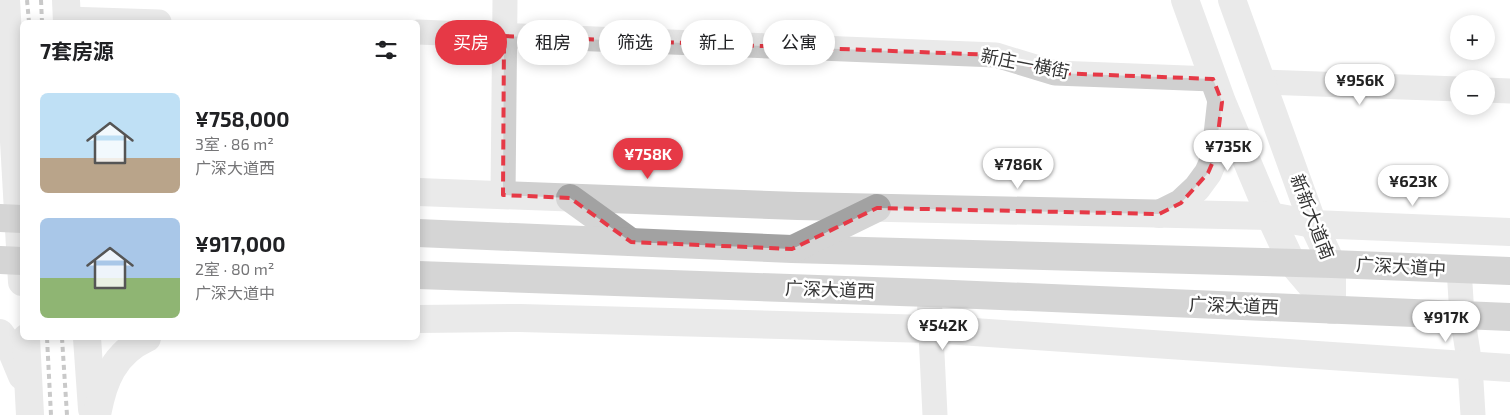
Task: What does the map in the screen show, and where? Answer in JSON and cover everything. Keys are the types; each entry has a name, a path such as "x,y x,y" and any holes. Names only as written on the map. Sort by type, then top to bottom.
{"highway":[{"path":"570,198 631,242"},
{"path":"792,249 877,208"},
{"path":"420,233 792,249 1292,262"},
{"name":"广深大道中","path":"1292,262 1510,271"},
{"name":"广深大道西","path":"420,275 929,293 1332,310"},
{"path":"1332,310 1510,317"}],"street":[{"path":"6,0 17,266"},
{"path":"504,20 505,0"},
{"name":"新新大道南","path":"1185,0 1218,90 1270,216 1292,262 1332,310"},
{"name":"新新大道南","path":"1232,0 1313,224 1332,264 1332,310"},
{"path":"66,14 136,20"},
{"name":"新庄一横街","path":"420,32 435,33"},
{"name":"新庄一横街","path":"507,36 996,55 1055,73 1218,90"},
{"path":"0,82 8,49"},
{"path":"504,65 504,195"},
{"path":"1263,82 1450,89"},
{"path":"1159,214 1181,203 1198,188 1208,173 1215,157 1218,90"},
{"path":"1495,90 1510,91"},
{"path":"420,192 877,208 1270,216 1313,224 1510,232"},
{"path":"1459,269 1462,315 1470,365 1472,415"},
{"path":"929,293 935,415"},
{"path":"420,318 520,318 930,329 1510,368"},
{"path":"0,332 10,347 30,405"},
{"path":"26,340 30,405"},
{"path":"87,340 92,415"},
{"path":"97,415 101,391 114,364 133,344 142,340"}],"highlighted area":[{"path":"504,36 996,55 1055,73 1213,79 1222,102 1215,157 1208,173 1181,203 1159,214 877,208 792,249 631,242 570,198 503,195"}],"railway":[{"path":"27,0 29,20"},
{"path":"41,0 42,20"},
{"path":"47,340 51,415"},
{"path":"62,340 67,415"}]}
